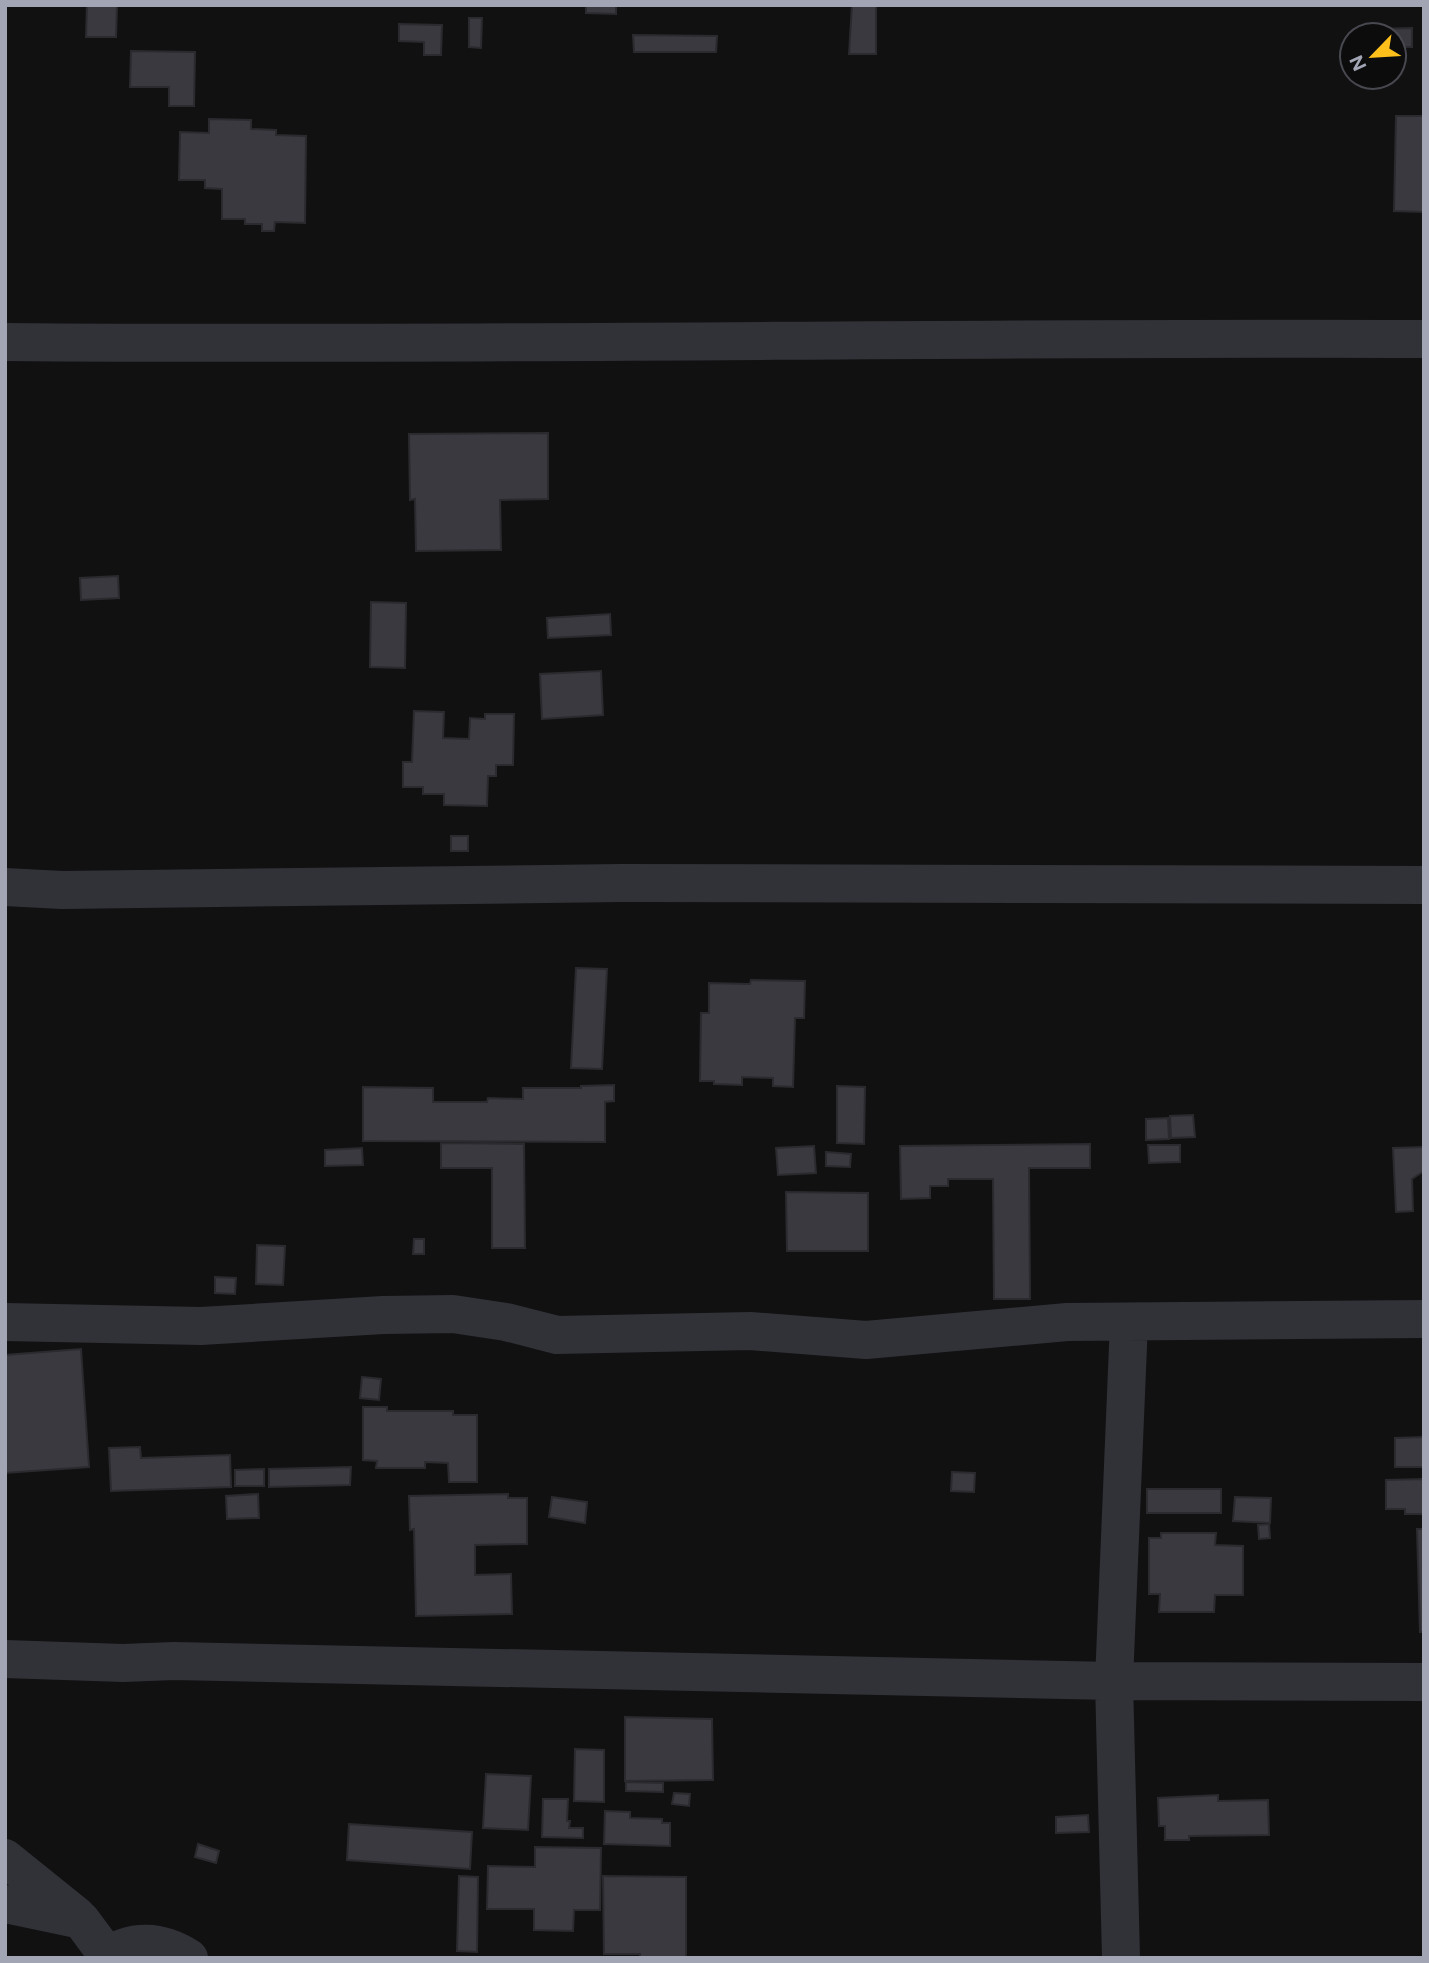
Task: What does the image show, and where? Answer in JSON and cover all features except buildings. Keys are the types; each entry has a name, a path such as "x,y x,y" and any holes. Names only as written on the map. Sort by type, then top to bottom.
{"street":[{"path":"5,342 345,345 1174,338 1424,339"},
{"path":"5,887 62,890 621,883 1424,885"},
{"path":"5,1322 201,1326 383,1315 453,1314 506,1322 557,1335 750,1331 866,1340 1067,1322 1424,1319"},
{"path":"1121,1958 1114,1681 1129,1322"},
{"path":"5,1659 1114,1681 1424,1682"},
{"path":"5,1858 81,1920 106,1956 137,1943 158,1943 176,1949 189,1958"},
{"path":"5,1904 81,1920"}]}
